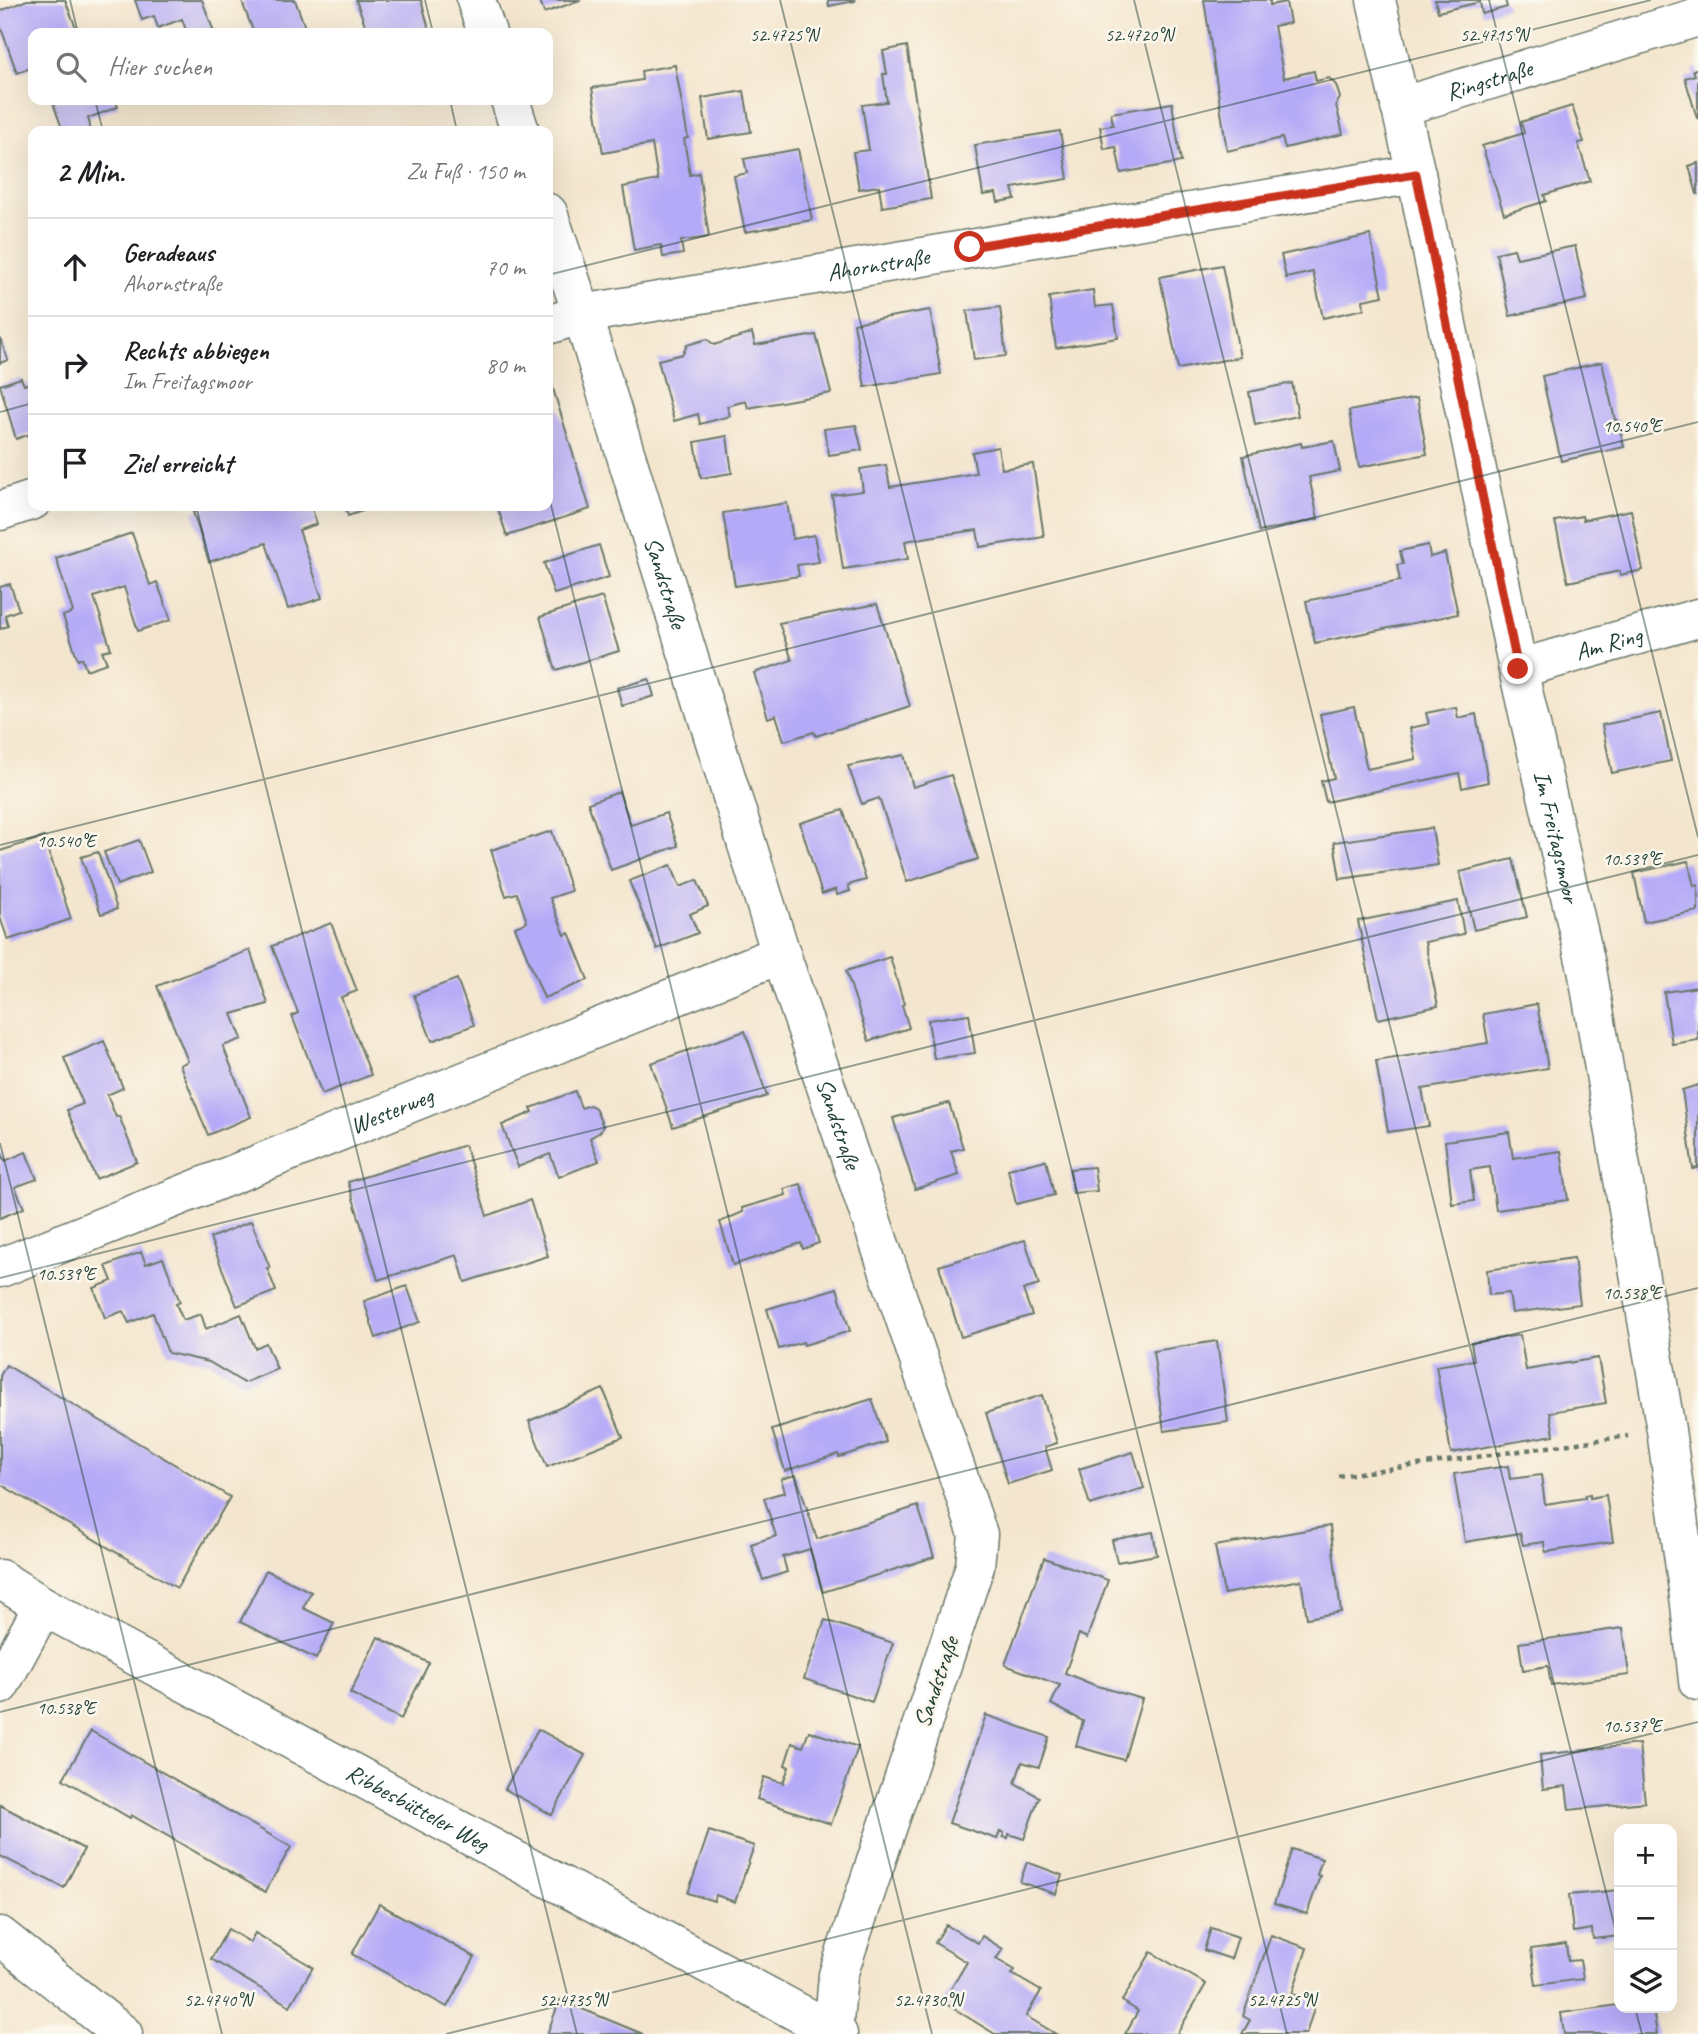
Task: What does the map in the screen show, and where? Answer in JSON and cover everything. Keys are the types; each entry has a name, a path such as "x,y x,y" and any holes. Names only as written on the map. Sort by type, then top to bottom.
{"street":[{"path":"476,0 486,28"},
{"name":"Im Freitagsmoor","path":"1377,0 1416,174 1518,669 1587,970 1666,1430 1698,1681"},
{"name":"Ringstraße","path":"1400,107 1698,17"},
{"path":"512,105 518,126"},
{"name":"Ahornstraße","path":"565,320 1416,174"},
{"name":"Sandstraße","path":"553,244 565,320 978,1534 975,1566 838,1975 834,2033"},
{"path":"0,511 28,501"},
{"name":"Am Ring","path":"1518,669 1698,618"},
{"name":"Westerweg","path":"0,1268 781,954"},
{"name":"Ribbesbütteler Weg","path":"0,1579 43,1606 834,2033"},
{"path":"0,1685 43,1606"},
{"path":"0,1936 123,2034"}],"path":[{"path":"1338,1476 1666,1430"}],"building":[{"path":"27,0 65,0 76,28 28,28 28,69 17,73 0,25 0,11"},
{"path":"135,0 202,0 212,28 185,28 182,19 158,28 154,16 142,20"},
{"path":"295,0 305,28 252,28 242,2"},
{"path":"356,0 421,0 429,28 366,28"},
{"path":"540,0 581,0 544,13"},
{"path":"828,0 855,0 855,1 829,6"},
{"path":"1204,0 1270,0 1270,5 1286,2 1290,23 1274,26 1284,78 1314,71 1316,81 1329,78 1336,85 1340,98 1336,105 1343,134 1285,148 1282,138 1227,151"},
{"path":"1435,0 1505,0 1507,7 1482,14 1480,2 1438,12"},
{"path":"907,46 931,199 882,207 879,186 859,189 853,152 869,150 862,105 887,102 883,74 887,74 883,51"},
{"path":"675,65 688,138 684,139 690,175 699,173 709,237 681,241 683,254 663,257 661,245 634,250 623,187 658,180 652,144 603,153 592,88 642,80 641,71"},
{"path":"1698,68 1697,118 1685,78 1695,75 1693,70"},
{"path":"744,91 751,132 708,139 702,98"},
{"path":"1172,103 1181,162 1121,173 1116,147 1104,149 1100,127 1113,125 1111,113"},
{"path":"54,105 118,107 88,118 90,126 61,126"},
{"path":"1572,106 1584,142 1578,143 1590,181 1544,195 1546,201 1504,214 1482,146 1524,133 1521,122"},
{"path":"1060,131 1068,179 1012,188 1015,199 998,202 996,193 983,195 975,145"},
{"path":"798,149 812,220 745,232 734,176 747,173 744,159"},
{"path":"1698,163 1698,194 1697,194 1689,166"},
{"path":"1370,235 1383,296 1363,300 1364,309 1323,318 1313,272 1286,278 1281,255"},
{"path":"1575,246 1587,299 1510,316 1496,253 1514,249 1517,258"},
{"path":"1222,265 1240,357 1178,369 1160,277"},
{"path":"1093,290 1095,307 1113,305 1118,338 1056,348 1049,297"},
{"path":"1000,307 1006,356 974,360 967,311"},
{"path":"930,310 941,374 865,387 854,323"},
{"path":"752,333 755,345 816,335 831,393 748,408 746,401 727,406 730,416 700,424 698,414 674,421 658,360 683,354 687,345 707,339 714,345"},
{"path":"0,338 8,360 0,363"},
{"path":"1602,362 1624,447 1561,461 1542,376"},
{"path":"21,378 24,385 28,384 28,435 16,439 0,385"},
{"path":"1292,383 1298,416 1255,425 1249,392"},
{"path":"553,389 590,509 507,536 499,511 553,511"},
{"path":"1417,398 1427,454 1359,467 1349,411"},
{"path":"856,425 862,450 829,455 824,429"},
{"path":"727,436 732,473 701,478 695,442"},
{"path":"1334,441 1340,471 1309,477 1318,519 1259,532 1243,456 1301,443 1302,447"},
{"path":"998,447 1002,469 1033,464 1044,537 980,547 977,530 941,535 905,541 908,559 843,569 832,495 863,491 860,469 886,465 890,487 976,473 972,452"},
{"path":"787,503 793,539 814,535 819,562 797,565 799,576 735,586 723,513"},
{"path":"1631,510 1643,570 1620,575 1620,571 1568,582 1555,521 1582,516 1583,520"},
{"path":"313,511 317,524 299,530 322,598 288,609 266,543 209,562 193,512"},
{"path":"346,511 362,511 348,516"},
{"path":"132,533 150,585 157,582 171,620 138,631 124,587 94,597 111,649 102,651 107,663 86,670 82,658 78,660 63,616 73,612 56,558"},
{"path":"599,545 609,577 554,594 544,563"},
{"path":"1428,545 1430,557 1445,553 1458,614 1315,643 1306,601 1400,581 1397,565 1403,564 1400,551"},
{"path":"10,584 19,610 5,615 8,626 0,629 0,587"},
{"path":"602,597 619,651 556,670 540,617"},
{"path":"877,604 910,706 816,736 814,732 784,741 776,715 768,718 754,673 792,660 779,623"},
{"path":"649,679 654,696 622,706 617,688"},
{"path":"1354,707 1367,769 1416,759 1410,728 1429,724 1426,713 1456,707 1458,718 1476,714 1488,782 1462,788 1459,773 1326,802 1321,781 1334,778 1320,714"},
{"path":"1661,713 1671,761 1612,773 1602,725"},
{"path":"904,755 913,787 951,775 978,859 907,882 879,798 862,804 848,766"},
{"path":"619,792 631,825 666,813 678,846 611,870 588,803"},
{"path":"843,810 866,880 848,885 850,891 837,895 836,889 822,894 800,823"},
{"path":"1432,828 1438,865 1340,879 1334,842"},
{"path":"552,831 571,891 550,898 565,935 570,935 588,980 544,998 515,927 527,922 517,893 506,896 491,850"},
{"path":"44,837 71,919 8,940 0,917 0,851"},
{"path":"139,840 151,872 117,885 104,852"},
{"path":"98,852 117,909 101,914 81,857"},
{"path":"1513,859 1527,917 1474,930 1460,872"},
{"path":"1688,861 1694,886 1698,885 1698,911 1644,922 1634,873"},
{"path":"671,865 680,887 697,880 708,906 690,914 698,933 657,949 629,881"},
{"path":"1458,901 1464,934 1425,942 1438,1006 1378,1019 1358,921"},
{"path":"331,923 357,991 341,997 371,1075 322,1094 292,1016 298,1013 272,946"},
{"path":"250,950 268,1004 232,1014 242,1039 223,1046 251,1117 208,1135 180,1065 188,1061 157,986"},
{"path":"890,957 909,1028 869,1041 846,971"},
{"path":"457,979 474,1025 432,1041 414,995"},
{"path":"1698,987 1698,1040 1672,1044 1664,992"},
{"path":"1537,1004 1548,1068 1422,1089 1429,1126 1388,1132 1376,1061 1488,1043 1483,1014"},
{"path":"969,1014 975,1053 934,1059 928,1020"},
{"path":"745,1031 767,1096 673,1127 651,1063"},
{"path":"104,1041 123,1088 107,1095 116,1117 119,1116 137,1162 96,1179 67,1110 83,1104 64,1058"},
{"path":"1698,1085 1698,1168 1693,1169 1682,1090"},
{"path":"575,1091 581,1108 590,1105 595,1108 603,1126 600,1132 590,1138 599,1161 559,1177 550,1154 518,1167 502,1125 533,1112 531,1108"},
{"path":"949,1103 963,1148 951,1151 959,1175 915,1189 893,1118"},
{"path":"1509,1132 1513,1158 1561,1151 1568,1200 1496,1210 1490,1167 1470,1170 1474,1201 1452,1204 1445,1141"},
{"path":"465,1145 487,1216 530,1200 548,1256 465,1282 457,1255 378,1280 348,1182"},
{"path":"0,1149 5,1161 26,1152 37,1179 15,1187 24,1208 0,1218"},
{"path":"1046,1160 1054,1195 1016,1204 1008,1169"},
{"path":"1094,1167 1097,1191 1073,1193 1070,1169"},
{"path":"801,1184 819,1243 803,1249 801,1243 733,1265 720,1222 743,1212 742,1208 786,1195 784,1189"},
{"path":"251,1221 276,1291 237,1306 210,1238"},
{"path":"1025,1240 1039,1285 1023,1290 1032,1315 961,1337 939,1266"},
{"path":"141,1252 146,1264 163,1258 180,1302 176,1304 183,1320 201,1314 206,1329 241,1314 255,1348 266,1343 277,1369 244,1383 209,1362 168,1353 153,1313 129,1323 123,1311 105,1318 94,1288 112,1281 106,1266"},
{"path":"1574,1258 1580,1304 1512,1313 1509,1293 1489,1295 1487,1270"},
{"path":"407,1286 420,1322 376,1338 364,1301"},
{"path":"837,1288 850,1331 804,1345 803,1342 779,1349 767,1309"},
{"path":"1520,1335 1526,1370 1598,1358 1606,1403 1550,1412 1554,1435 1451,1453 1436,1366 1474,1360 1471,1343"},
{"path":"1217,1341 1228,1422 1164,1431 1153,1351"},
{"path":"6,1365 230,1497 177,1588 0,1484 0,1376"},
{"path":"603,1389 623,1437 547,1467 529,1421"},
{"path":"1042,1395 1057,1443 1045,1447 1052,1470 1008,1484 986,1413"},
{"path":"872,1399 886,1442 785,1471 772,1430"},
{"path":"1133,1452 1144,1488 1090,1505 1079,1469"},
{"path":"1508,1466 1510,1479 1541,1475 1545,1504 1585,1498 1585,1495 1590,1494 1590,1498 1606,1495 1613,1542 1545,1552 1544,1542 1523,1545 1520,1533 1465,1542 1454,1474"},
{"path":"796,1475 817,1539 918,1506 934,1557 823,1592 810,1549 783,1557 787,1572 763,1580 751,1544 776,1536 764,1498 785,1492 781,1479"},
{"path":"1330,1526 1341,1612 1307,1618 1301,1580 1224,1594 1215,1546"},
{"path":"1153,1532 1157,1555 1117,1562 1112,1540"},
{"path":"1044,1558 1108,1580 1087,1638 1079,1634 1065,1673 1142,1699 1124,1760 1076,1746 1083,1721 1051,1704 1060,1685 1005,1665"},
{"path":"266,1570 311,1592 303,1608 334,1623 316,1659 240,1622"},
{"path":"825,1620 893,1643 872,1702 804,1679"},
{"path":"1623,1628 1629,1675 1551,1685 1548,1666 1523,1670 1519,1643"},
{"path":"378,1637 429,1663 401,1719 350,1693"},
{"path":"986,1715 1049,1737 1039,1767 1022,1762 1015,1783 1039,1797 1024,1839 1009,1834 1008,1838 1003,1837 1004,1833 1000,1831 997,1839 949,1823"},
{"path":"538,1729 585,1755 552,1815 505,1789"},
{"path":"91,1731 291,1847 265,1892 63,1779"},
{"path":"809,1731 858,1747 831,1824 757,1799 764,1777 783,1783 789,1767 785,1765 792,1743 803,1747"},
{"path":"1639,1744 1645,1802 1569,1810 1566,1786 1543,1789 1540,1755"},
{"path":"0,1805 84,1849 64,1888 0,1856"},
{"path":"709,1831 754,1846 735,1902 716,1895 714,1901 688,1893"},
{"path":"1292,1849 1322,1859 1317,1875 1320,1876 1307,1914 1274,1904"},
{"path":"1027,1862 1062,1875 1056,1894 1020,1882"},
{"path":"1614,1890 1614,1937 1593,1939 1592,1929 1573,1932 1569,1895"},
{"path":"379,1904 475,1957 447,2007 352,1954"},
{"path":"946,1925 978,1943 982,1936 1003,1949 996,1959 1015,1970 1012,1974 1041,1991 1026,2016 1056,2034 995,2034 943,2002 967,1962 935,1943"},
{"path":"1211,1928 1238,1937 1231,1959 1204,1950"},
{"path":"228,1929 250,1942 255,1933 313,1967 290,2006 211,1959"},
{"path":"1271,1935 1307,1948 1292,1994 1316,2002 1306,2034 1242,2034 1250,2020 1243,2016"},
{"path":"1566,1944 1568,1961 1580,1960 1583,1979 1536,1985 1531,1949"},
{"path":"1151,1952 1206,1984 1177,2034 1125,2034 1138,2011 1122,2001"},
{"path":"560,2000 643,2034 547,2034"},
{"path":"1614,2006 1614,2013 1654,2013 1657,2034 1564,2034 1561,2013"}],"route":[{"path":"970,247 1416,174 1518,669"}]}
